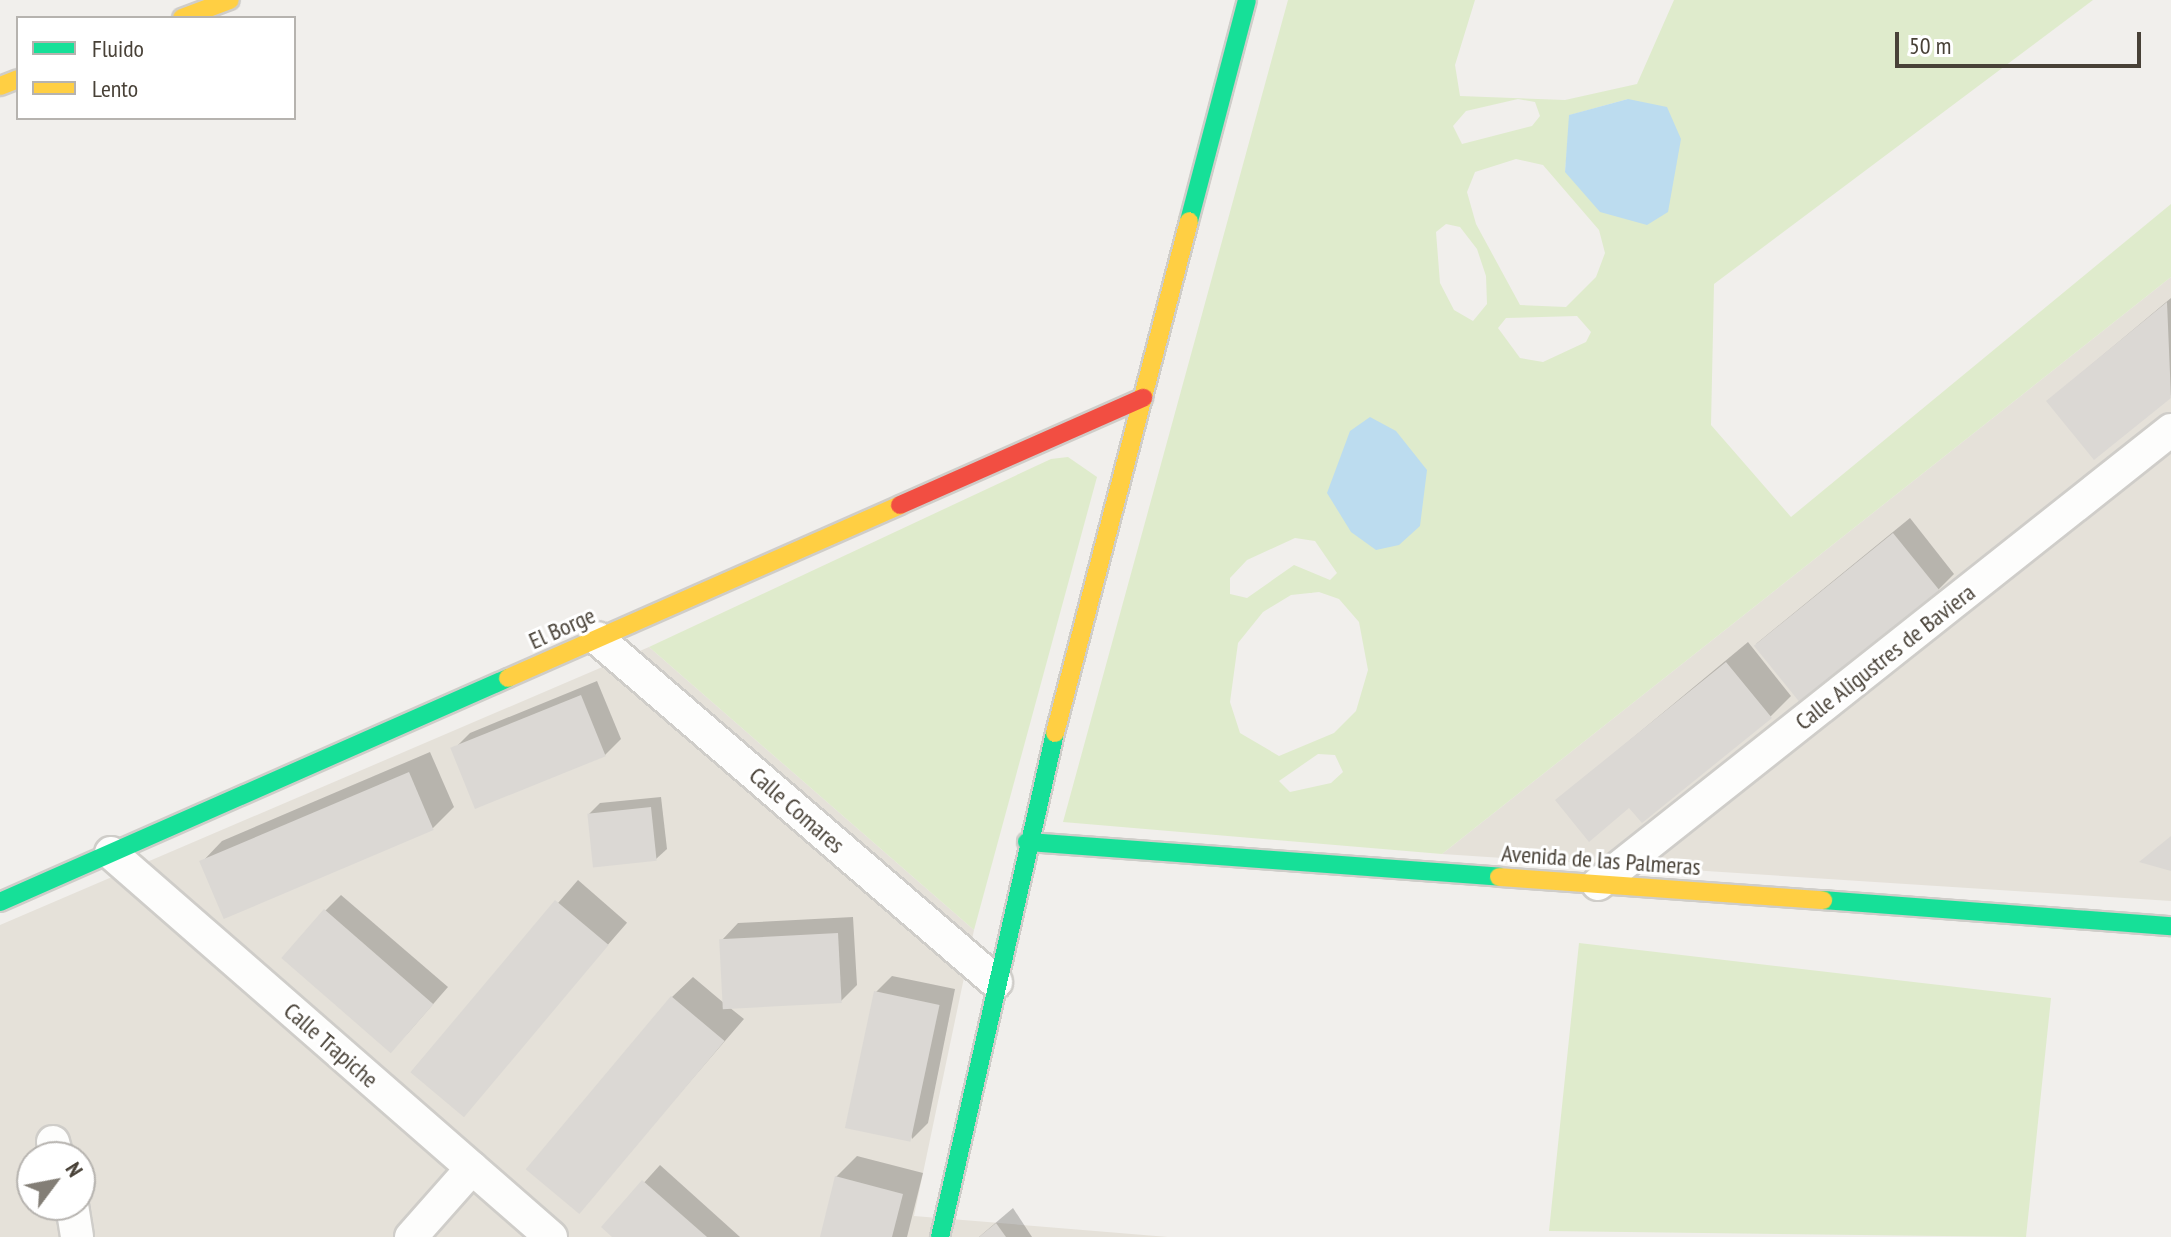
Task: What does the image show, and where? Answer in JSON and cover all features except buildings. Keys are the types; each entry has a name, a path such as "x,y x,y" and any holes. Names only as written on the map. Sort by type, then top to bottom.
{"street":[{"path":"187,16 230,0"},
{"path":"940,1237 1027,842 1247,0"},
{"name":"El Borge","path":"0,902 1143,398"},
{"name":"Calle Aligustres de Baviera","path":"1598,884 2171,430"},
{"name":"Calle Comares","path":"597,638 996,982"},
{"name":"Avenida de las Palmeras","path":"1027,842 2171,926"},
{"name":"Calle Trapiche","path":"111,853 551,1237"},
{"path":"411,1237 472,1168"}],"shaded area":[{"path":"2171,277 2171,901 1442,854"},
{"path":"649,647 974,930 914,1216 1168,1237 0,1237 0,925"}],"green space":[{"path":"1288,0 1475,0 1455,65 1460,96 1565,100 1637,84 1674,0 2093,0 1714,284 1711,425 1791,517 2171,204 2171,277 1442,854 1063,822","holes":["1518,99 1535,102 1540,116 1532,126 1462,144 1453,126 1466,111","1628,99 1565,172 1570,115","1516,159 1543,165 1599,230 1605,253 1596,277 1566,307 1520,305 1476,224 1467,192 1475,172","1446,224 1460,227 1477,249 1486,276 1487,304 1473,321 1454,310 1440,283 1436,232","1577,316 1591,332 1586,342 1543,362 1520,358 1498,328 1506,318","1295,538 1315,541 1337,573 1330,580 1294,565 1247,598 1230,594 1230,578 1247,560","1319,592 1339,599 1359,622 1368,670 1356,711 1334,733 1279,756 1240,733 1230,702 1238,643 1263,612 1291,595","1318,754 1335,755 1343,772 1331,783 1290,792 1279,781"]},
{"path":"1068,457 1097,477 974,930 649,647 1051,459"},
{"path":"1579,943 2051,998 2026,1237 1549,1231"}],"water":[{"path":"1628,99 1667,107 1681,139 1668,212 1647,225 1600,212 1565,172 1569,115"},
{"path":"1370,417 1396,431 1427,470 1420,526 1399,545 1376,550 1351,532 1327,493 1350,431"}],"traffic: fast":[{"path":"1189,221 1247,0"},
{"path":"0,902 508,678"},
{"path":"940,1237 1055,733"},
{"path":"1027,842 1499,877"},
{"path":"1823,900 2171,926"}],"traffic: slow":[{"path":"187,16 230,0"},
{"path":"0,86 16,80"},
{"path":"1055,733 1189,221"},
{"path":"508,678 900,505"},
{"path":"1499,877 1823,900"}],"traffic: jam":[{"path":"900,505 1143,398"}]}
